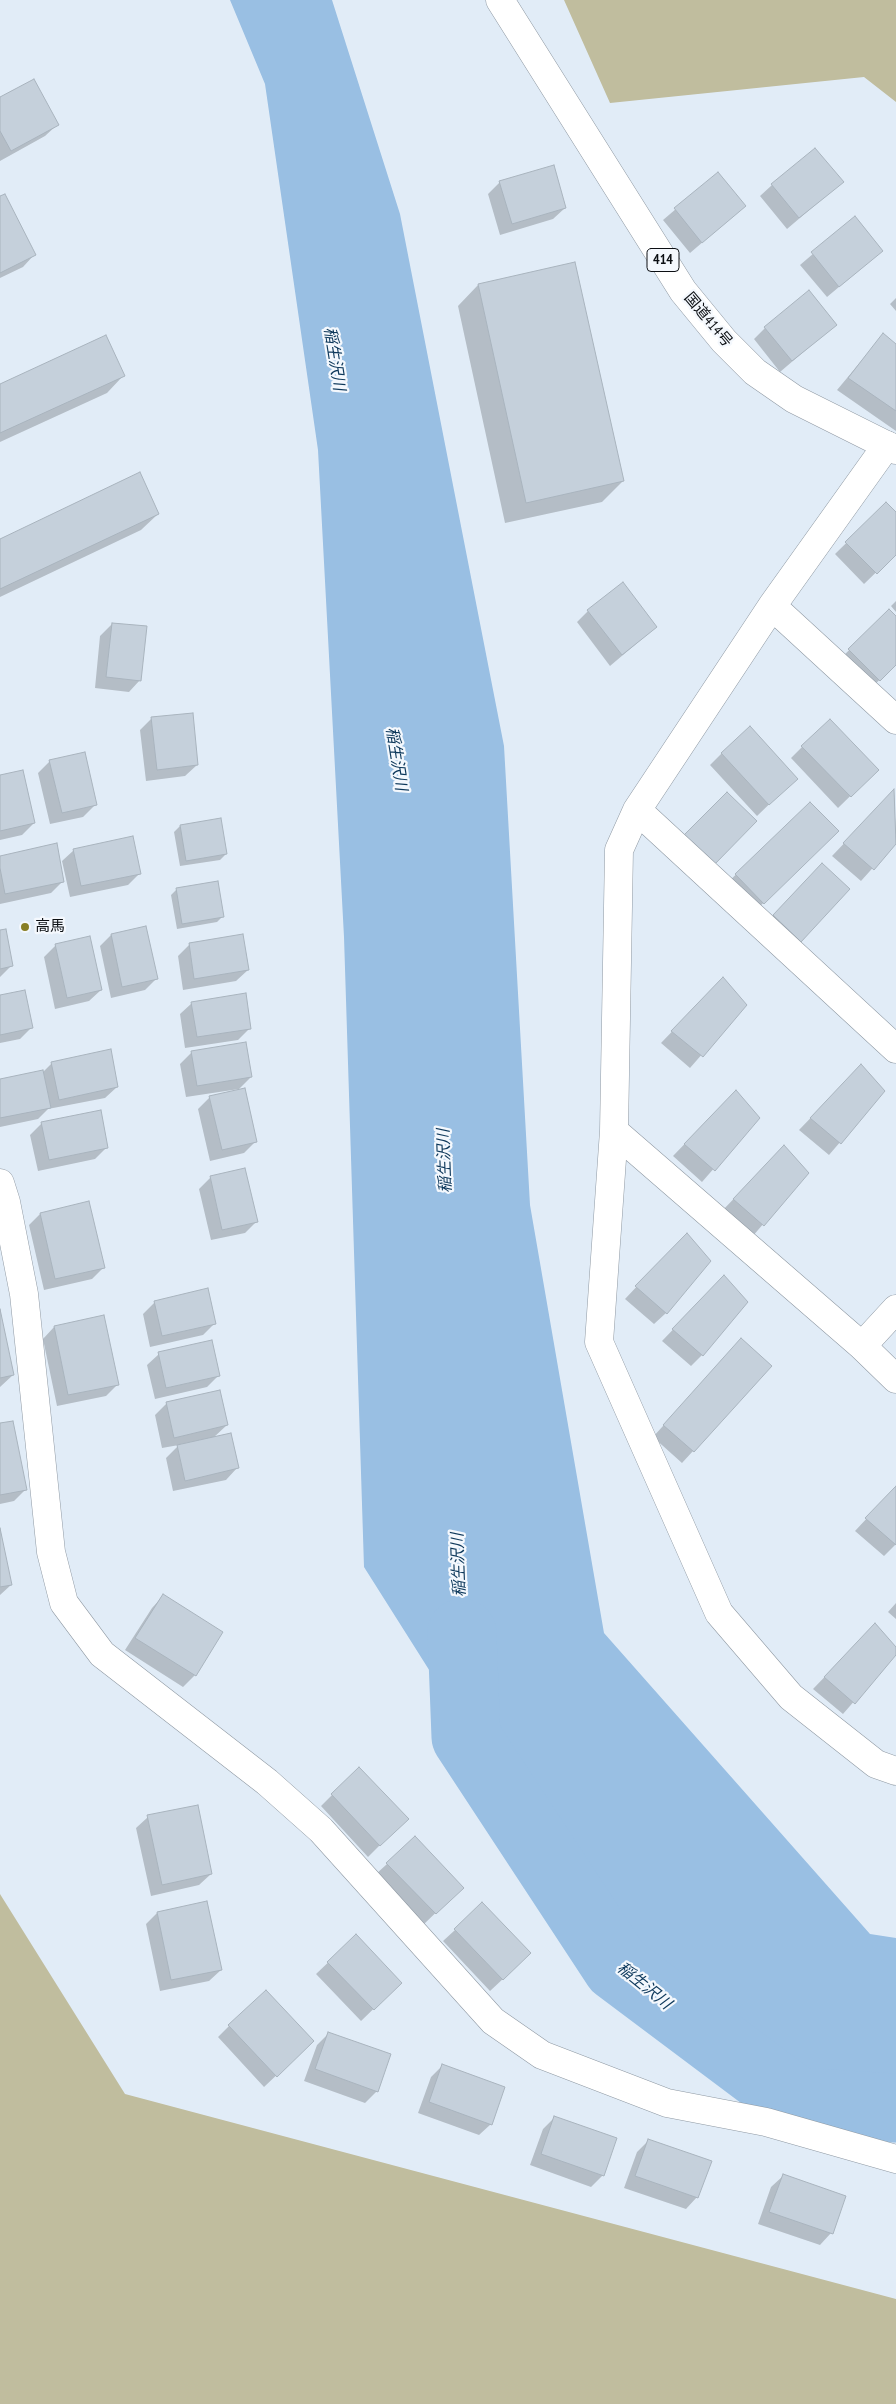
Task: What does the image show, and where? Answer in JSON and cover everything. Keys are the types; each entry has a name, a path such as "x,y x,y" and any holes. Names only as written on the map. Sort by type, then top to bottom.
{"main road":[{"name":"国道414号","path":"500,0 683,291 724,341 755,372 794,399 892,448"},
{"path":"892,448 772,606 637,810 618,850 614,1131 599,1342 720,1613 791,1697 876,1764 896,1771"},
{"path":"772,606 896,720"},
{"path":"637,810 896,1049"},
{"path":"614,1131 862,1346 896,1379"},
{"path":"0,1183 24,1294 51,1552 64,1603 102,1654 267,1782 321,1830 493,2021 542,2055 666,2103 766,2122 896,2159"},
{"path":"862,1346 896,1309"}],"shaded area":[{"path":"564,0 896,0 896,102 864,77 610,103"},
{"path":"0,1894 125,2094 896,2299 896,2404 0,2404"}],"water":[{"path":"230,0 332,0 400,214 504,746 530,1205 604,1633 870,1934 896,1938 896,2129 860,2128 617,1967 364,1567 344,937 318,450 265,84"}],"building":[{"path":"34,79 59,125 11,151 0,131 0,97"},
{"path":"815,148 844,182 799,218 771,184"},
{"path":"554,165 566,208 512,224 499,181"},
{"path":"718,172 746,206 702,243 674,208"},
{"path":"5,194 36,255 0,273 0,196"},
{"path":"855,216 883,251 839,287 811,252"},
{"path":"575,262 624,481 526,503 478,284"},
{"path":"809,290 837,325 792,361 764,327"},
{"path":"883,333 896,344 896,411 848,378"},
{"path":"106,335 125,376 0,433 0,384"},
{"path":"140,472 159,514 0,589 0,539"},
{"path":"886,502 896,512 896,555 877,574 845,542"},
{"path":"623,582 657,627 622,655 587,610"},
{"path":"889,609 896,616 896,665 880,681 848,649"},
{"path":"112,623 147,626 141,681 106,677"},
{"path":"193,713 198,765 157,770 151,717"},
{"path":"830,719 879,770 851,797 801,746"},
{"path":"750,726 798,779 769,805 721,753"},
{"path":"85,752 97,805 62,813 49,760"},
{"path":"23,770 35,823 0,831 0,775"},
{"path":"894,789 896,844 874,870 843,843"},
{"path":"727,792 757,821 714,865 684,835"},
{"path":"810,802 839,831 764,904 735,874"},
{"path":"221,818 227,854 186,861 180,825"},
{"path":"133,836 141,874 81,886 73,849"},
{"path":"57,843 64,882 5,894 0,868 0,856"},
{"path":"822,863 850,889 801,942 773,915"},
{"path":"218,881 224,917 182,924 176,888"},
{"path":"146,926 158,979 122,987 111,934"},
{"path":"6,929 13,966 0,969 0,930"},
{"path":"243,934 249,970 194,979 189,943"},
{"path":"90,936 102,990 67,998 55,944"},
{"path":"723,977 747,1005 703,1057 671,1031"},
{"path":"25,990 33,1028 0,1035 0,995"},
{"path":"246,993 251,1029 197,1037 191,1002"},
{"path":"246,1042 252,1077 197,1086 191,1051"},
{"path":"111,1049 118,1087 59,1100 51,1062"},
{"path":"861,1064 885,1091 841,1144 810,1118"},
{"path":"43,1070 51,1108 0,1118 0,1079"},
{"path":"245,1088 257,1142 222,1150 209,1096"},
{"path":"736,1090 760,1118 715,1171 684,1144"},
{"path":"101,1110 108,1148 49,1160 41,1122"},
{"path":"784,1145 809,1173 764,1226 733,1199"},
{"path":"245,1168 258,1222 222,1230 210,1176"},
{"path":"89,1201 105,1268 55,1279 40,1213"},
{"path":"687,1233 711,1261 667,1314 635,1286"},
{"path":"724,1275 748,1302 703,1356 672,1329"},
{"path":"208,1288 216,1324 162,1336 154,1301"},
{"path":"0,1309 14,1375 0,1378"},
{"path":"104,1315 119,1385 68,1395 54,1326"},
{"path":"741,1338 772,1366 694,1452 663,1425"},
{"path":"212,1340 220,1376 166,1388 158,1352"},
{"path":"220,1390 228,1425 174,1438 166,1402"},
{"path":"13,1421 27,1490 0,1495 0,1423"},
{"path":"231,1433 239,1468 185,1481 177,1445"},
{"path":"896,1486 896,1545 865,1518"},
{"path":"0,1528 12,1585 0,1587"},
{"path":"163,1594 223,1632 196,1676 135,1638"},
{"path":"875,1623 896,1647 896,1655 855,1704 824,1677"},
{"path":"359,1767 409,1819 380,1846 331,1794"},
{"path":"198,1805 212,1874 162,1885 147,1815"},
{"path":"415,1836 464,1888 436,1914 386,1863"},
{"path":"207,1901 222,1970 171,1980 157,1912"},
{"path":"482,1902 531,1953 503,1980 454,1929"},
{"path":"356,1934 402,1983 374,2010 327,1962"},
{"path":"266,1990 314,2041 277,2077 228,2025"},
{"path":"328,2032 391,2054 378,2092 315,2069"},
{"path":"442,2064 505,2087 492,2125 429,2102"},
{"path":"554,2116 617,2138 604,2176 541,2154"},
{"path":"648,2139 712,2161 698,2198 635,2176"},
{"path":"783,2174 846,2196 833,2234 769,2212"}],"waterway":[{"name":"稲生沢川","path":"462,1633 466,1737 617,1967 797,2102 896,2108"}],"place":[{"name":"高馬","path":"25,927"}]}
